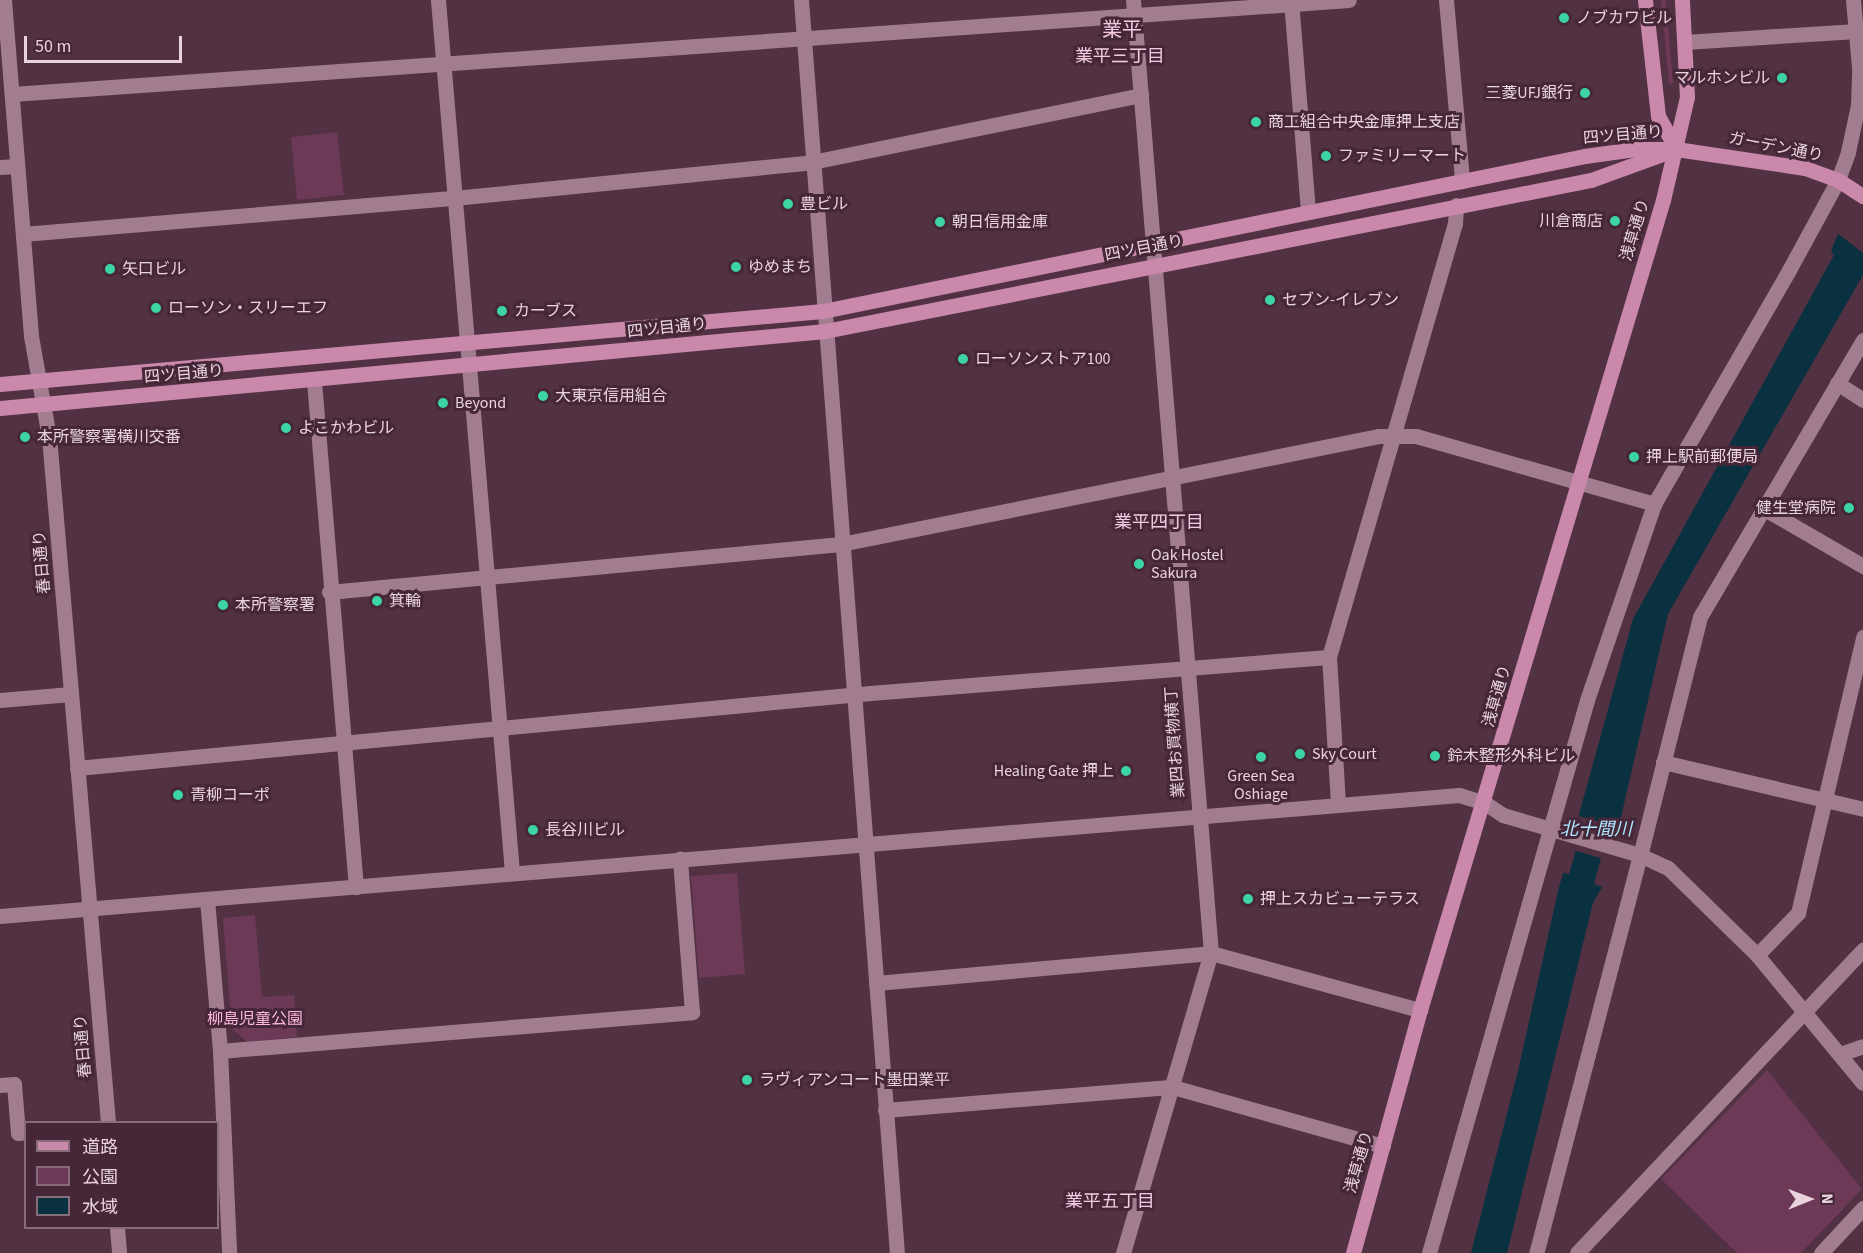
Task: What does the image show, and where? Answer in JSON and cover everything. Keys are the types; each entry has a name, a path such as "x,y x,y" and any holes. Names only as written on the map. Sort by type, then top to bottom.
{"main road":[{"path":"1645,0 1658,116 1676,149"},
{"name":"浅草通り","path":"1353,1253 1420,1010 1485,803 1676,149 1687,97 1682,0"},
{"name":"四ツ目通り","path":"0,384 823,311 1585,156 1676,149"},
{"name":"四ツ目通り","path":"0,408 314,381 825,331 1615,174 1676,149"},
{"name":"ガーデン通り","path":"1676,149 1805,168 1842,182 1863,196"}],"street":[{"name":"春日通り","path":"4,0 31,336 44,404 108,1121"},
{"path":"438,0 465,341 512,873"},
{"path":"801,0 823,311 897,1253"},
{"path":"12,94 803,36 1133,7 1350,0"},
{"path":"1446,0 1462,181"},
{"path":"1429,1253 1559,833 1587,700 1654,504 1842,182 1858,105 1857,32 1853,0"},
{"path":"1292,2 1308,211"},
{"name":"業四お買物横丁","path":"1133,7 1157,264 1172,478 1189,668 1198,814 1211,953"},
{"path":"1685,42 1857,32"},
{"path":"23,234 454,198 812,162 1141,95"},
{"path":"0,167 17,166"},
{"path":"1338,803 1329,657 1455,224 1456,205"},
{"path":"1536,1253 1633,853 1663,762 1700,617 1863,340"},
{"path":"314,381 329,592 356,887"},
{"path":"1837,383 1863,400"},
{"path":"329,592 487,575 841,544 1393,435 1416,436 1654,504"},
{"path":"1763,508 1863,566"},
{"path":"1757,955 1798,913 1863,637"},
{"path":"77,768 853,695 1329,657"},
{"path":"0,700 71,694"},
{"path":"1663,762 1863,809"},
{"path":"0,916 1443,795 1485,803 1497,813 1633,853 1668,868 1757,955 1807,1012 1863,1083"},
{"path":"220,1052 692,1012 680,858"},
{"path":"207,899 220,1052 230,1253"},
{"path":"1577,1253 1807,1012 1863,950"},
{"path":"876,983 1211,953 1420,1010"},
{"path":"1123,1253 1211,953"},
{"path":"1840,1054 1863,1046"},
{"path":"0,1085 14,1084 18,1133 24,1132"},
{"path":"885,1110 1173,1088 1383,1146"},
{"path":"1821,1253 1863,1208"},
{"path":"117,1229 119,1253"}],"green space":[{"path":"1661,0 1666,0 1673,83 1669,84"},
{"path":"337,132 344,195 297,200 291,137"},
{"path":"737,873 745,974 699,978 691,876"},
{"name":"柳島児童公園","path":"255,915 262,997 294,995 297,1037 247,1042 232,1029 223,918"},
{"path":"1767,1070 1862,1189 1801,1253 1737,1253 1661,1179"}],"water":[{"name":"北十間川","path":"1863,173 1863,275 1668,614 1611,860 1601,858 1594,884 1602,887 1593,903 1507,1253 1471,1253 1518,1071 1558,891 1563,873 1569,874 1576,850 1570,847 1633,619 1834,255 1831,251"}],"pier":[{"path":"1863,170 1863,253 1837,233"},
{"path":"1575,815 1622,828 1613,862 1567,848"}],"place":[{"name":"ノブカワビル","path":"1564,18"},
{"name":"マルホンビル","path":"1782,78"},
{"name":"三菱UFJ銀行","path":"1585,93"},
{"name":"商工組合中央金庫押上支店","path":"1256,122"},
{"name":"ファミリーマート","path":"1326,156"},
{"name":"豊ビル","path":"788,204"},
{"name":"川倉商店","path":"1615,221"},
{"name":"朝日信用金庫","path":"940,222"},
{"name":"ゆめまち","path":"736,267"},
{"name":"矢口ビル","path":"110,269"},
{"name":"セブン-イレブン","path":"1270,300"},
{"name":"ローソン・スリーエフ","path":"156,308"},
{"name":"カーブス","path":"502,311"},
{"name":"ローソンストア100","path":"963,359"},
{"name":"大東京信用組合","path":"543,396"},
{"name":"Beyond","path":"443,403"},
{"name":"よこかわビル","path":"286,428"},
{"name":"本所警察署横川交番","path":"25,437"},
{"name":"押上駅前郵便局","path":"1634,457"},
{"name":"健生堂病院","path":"1849,508"},
{"name":"Oak Hostel Sakura","path":"1139,564"},
{"name":"箕輪","path":"377,601"},
{"name":"本所警察署","path":"223,605"},
{"name":"Sky Court","path":"1300,754"},
{"name":"鈴木整形外科ビル","path":"1435,756"},
{"name":"Green Sea Oshiage","path":"1261,757"},
{"name":"Healing Gate 押上","path":"1126,771"},
{"name":"青柳コーポ","path":"178,795"},
{"name":"長谷川ビル","path":"533,830"},
{"name":"押上スカビューテラス","path":"1248,899"},
{"name":"ラヴィアンコート墨田業平","path":"747,1080"}],"district":[{"name":"業平","path":"1122,30"},
{"name":"業平三丁目","path":"1120,57"},
{"name":"業平四丁目","path":"1159,523"},
{"name":"業平五丁目","path":"1110,1202"}]}
